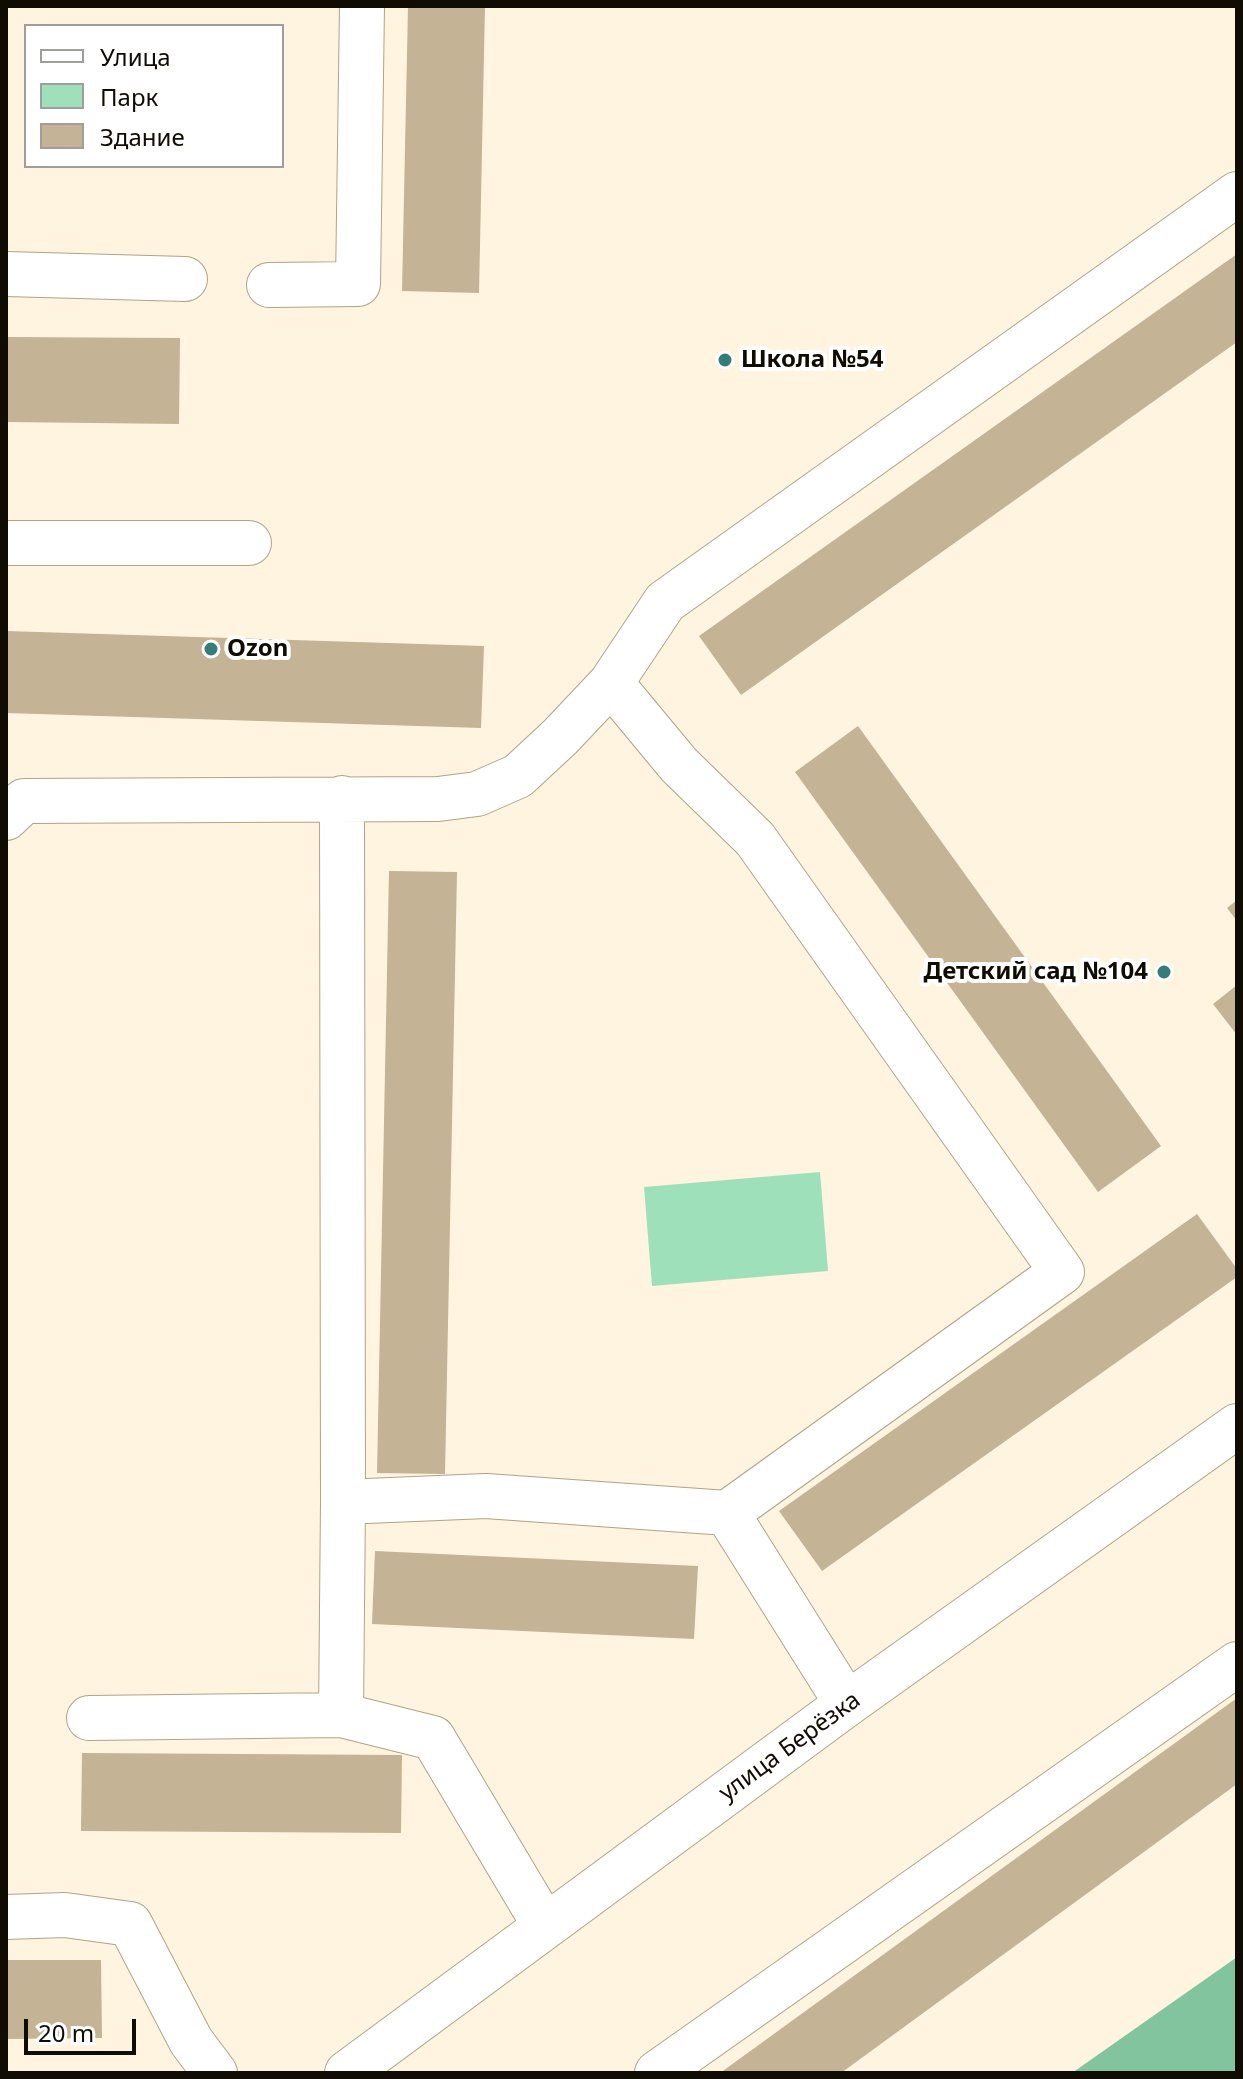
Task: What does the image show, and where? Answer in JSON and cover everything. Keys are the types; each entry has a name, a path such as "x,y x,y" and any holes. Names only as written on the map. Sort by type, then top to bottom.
{"main road":[{"path":"269,285 358,284 362,6"},
{"path":"6,818 24,801 438,799 477,794 518,776 611,683 665,602 1237,194"},
{"path":"6,274 185,279"},
{"path":"6,543 249,543"},
{"path":"343,1502 486,1496 727,1513 1062,1272 755,839 679,765 611,683"},
{"path":"341,1715 342,798"},
{"name":"улица Берёзка","path":"347,2073 847,1704 1237,1426"},
{"path":"727,1513 847,1704"},
{"path":"657,2073 1237,1664"},
{"path":"89,1718 341,1715 433,1738 545,1926"},
{"path":"6,1917 65,1915 130,1924 191,2041 215,2073"}],"green space":[{"path":"820,1172 828,1271 652,1286 644,1187"},
{"path":"1237,1957 1237,2073 1072,2073"}],"building":[{"path":"408,6 485,6 479,293 402,291"},
{"path":"1237,254 1237,342 741,695 699,636"},
{"path":"6,337 180,338 179,424 6,422"},
{"path":"6,631 484,646 481,728 6,713"},
{"path":"858,726 1161,1146 1098,1192 795,772"},
{"path":"389,871 457,872 445,1474 377,1473"},
{"path":"1237,900 1237,921 1227,908"},
{"path":"1237,985 1237,1035 1213,1004"},
{"path":"1197,1214 1237,1269 1237,1277 822,1571 779,1511"},
{"path":"375,1551 698,1566 694,1639 372,1624"},
{"path":"1237,1698 1237,1784 841,2073 720,2073"},
{"path":"82,1753 402,1755 401,1833 81,1831"},
{"path":"6,1960 101,1960 102,2038 6,2039"}],"place":[{"name":"Школа №54","path":"725,360"},
{"name":"Ozon","path":"211,649"},
{"name":"Детский сад №104","path":"1164,972"}]}
